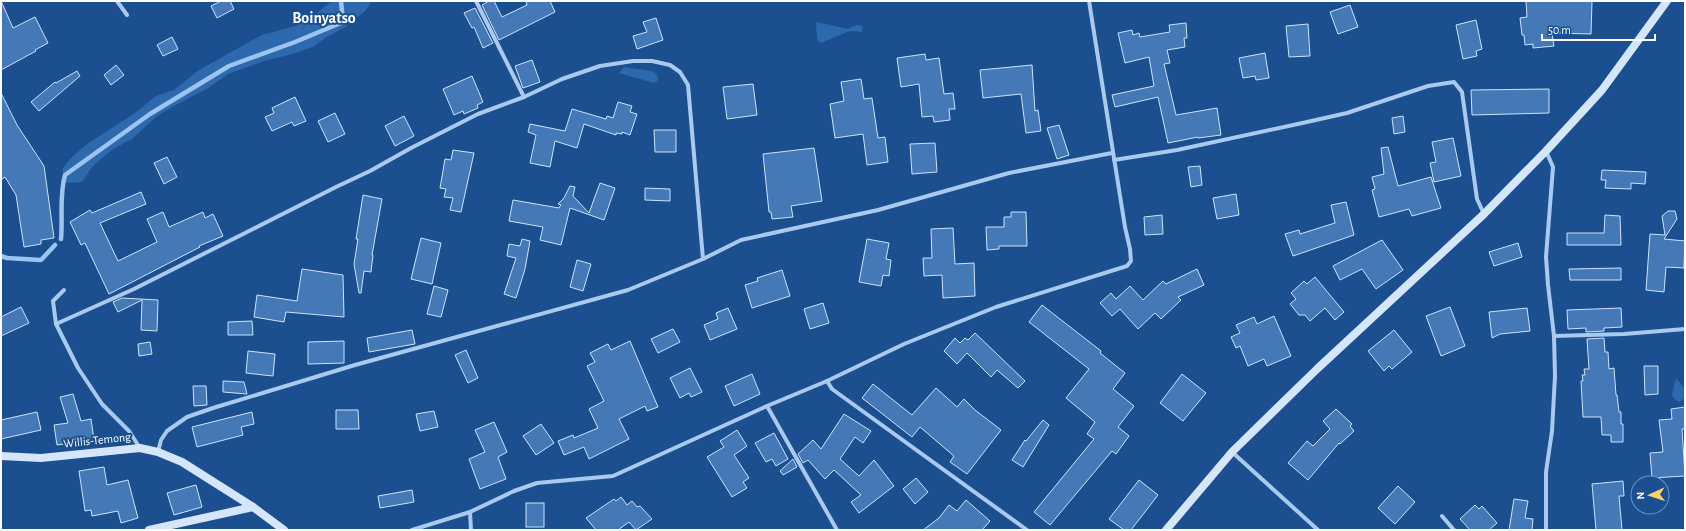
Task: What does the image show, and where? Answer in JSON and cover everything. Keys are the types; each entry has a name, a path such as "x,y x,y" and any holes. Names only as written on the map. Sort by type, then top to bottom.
{"main road":[{"path":"1166,530 1232,452 1317,369 1484,214 1546,151 1602,90 1667,1"},
{"name":"Willis-Temong","path":"1,456 41,458 140,448 158,452 182,462 253,507 284,530"},
{"path":"149,530 253,507"}],"street":[{"path":"117,1 127,15"},
{"path":"476,1 524,97"},
{"path":"412,530 470,512 514,491 537,483 613,476 767,406 827,381 904,344 996,307 1127,266 1131,261 1130,249 1112,153 1089,1"},
{"path":"56,324 134,290 336,187 370,172 411,148 478,114 600,66 633,61 652,61 670,65 680,72 688,84 703,259"},
{"path":"1114,160 1177,150 1347,113 1428,86 1454,82 1462,92 1477,199 1484,214"},
{"path":"1546,151 1553,167 1546,257 1554,336 1555,376 1552,432 1546,472 1546,530"},
{"path":"158,452 161,440 167,431 186,417 355,365 628,290 703,259 741,240 878,210 1009,173 1112,153"},
{"path":"64,290 53,301 56,324 78,368 102,404 129,431 140,448"},
{"path":"1554,336 1624,334 1685,329"},
{"path":"827,381 832,389 1027,530"},
{"path":"767,406 838,530"},
{"path":"1232,452 1318,530"},
{"path":"470,512 471,530"},
{"path":"1442,516 1454,530"}],"shaded area":[{"path":"332,1 372,1 365,11 345,27 325,38 313,47 267,60 228,74 208,88 157,116 132,139 113,149 101,159 92,167 82,182 66,183 62,170 70,159 87,144 135,113 156,96 174,90 199,70 262,35 295,26 318,12"},
{"path":"816,22 848,29 856,25 863,26 862,32 850,31 820,43 817,39"},
{"path":"624,67 652,71 657,74 658,80 654,83 619,73"},
{"path":"1676,378 1685,389 1684,398 1680,402 1674,399 1672,394"}],"building":[{"path":"1,1 13,28 35,17 48,43 1,70"},
{"path":"221,1 230,1 234,9 217,18 211,6"},
{"path":"489,1 494,1 502,17 527,5 526,1 550,1 555,12 499,40 482,5"},
{"path":"1526,1 1592,1 1591,34 1552,33 1554,46 1533,48 1533,44 1525,45 1520,18 1527,17"},
{"path":"1350,5 1358,27 1338,34 1330,12"},
{"path":"475,8 493,43 483,48 474,27 472,28 464,13"},
{"path":"656,18 663,40 637,49 633,36 647,32 643,22"},
{"path":"1476,20 1482,49 1476,51 1477,56 1463,59 1456,25"},
{"path":"1186,23 1187,38 1184,38 1185,47 1167,50 1170,63 1164,64 1176,115 1217,108 1221,135 1198,137 1168,143 1158,97 1115,107 1112,95 1154,86 1149,57 1125,63 1118,33 1132,30 1133,35 1139,33 1140,37 1170,32 1169,25"},
{"path":"1308,24 1310,56 1289,57 1286,26"},
{"path":"172,37 178,49 163,56 157,45"},
{"path":"1265,53 1269,78 1256,80 1255,76 1243,78 1239,58"},
{"path":"925,54 926,60 939,58 944,94 953,93 955,109 949,109 950,120 934,122 933,116 922,117 919,84 901,87 897,58"},
{"path":"532,60 540,82 523,88 515,66"},
{"path":"116,65 124,75 111,85 104,75"},
{"path":"1032,65 1035,111 1038,110 1041,131 1026,133 1021,94 983,98 980,70"},
{"path":"77,71 80,76 39,111 31,102 55,82 56,83"},
{"path":"472,76 483,102 477,105 478,108 464,114 463,111 454,115 443,89"},
{"path":"861,79 864,99 872,98 878,138 885,137 888,162 867,165 863,134 835,138 830,104 844,101 841,82"},
{"path":"753,84 757,115 727,119 723,87"},
{"path":"1549,89 1549,113 1472,115 1471,90"},
{"path":"1,93 17,125 44,166 54,238 41,240 41,244 24,247 16,195 5,177 1,180"},
{"path":"295,97 306,121 294,126 292,122 272,131 265,117 274,113 272,108"},
{"path":"618,102 632,106 630,112 637,114 630,135 622,132 622,134 616,133 616,135 584,124 577,148 555,141 550,167 530,163 536,135 528,132 530,124 565,131 572,109 606,119 607,116 613,118"},
{"path":"335,113 345,134 328,142 318,121"},
{"path":"404,116 414,136 395,146 385,126"},
{"path":"1403,116 1405,132 1394,134 1392,118"},
{"path":"1059,125 1069,155 1057,159 1047,128"},
{"path":"654,130 676,130 676,152 655,152"},
{"path":"1453,138 1461,176 1434,182 1430,163 1436,162 1432,142"},
{"path":"935,143 937,172 912,174 910,144"},
{"path":"1388,147 1398,186 1431,177 1441,208 1412,216 1409,209 1379,217 1372,190 1375,189 1372,177 1384,174 1381,148"},
{"path":"814,148 822,201 791,206 793,217 772,219 771,212 769,212 763,154"},
{"path":"453,150 474,153 461,212 450,210 453,198 444,197 446,189 440,188 445,159 451,160"},
{"path":"167,157 177,177 164,184 154,163"},
{"path":"1200,166 1202,185 1191,187 1188,167"},
{"path":"1602,170 1646,172 1645,184 1631,183 1631,189 1605,188 1606,180 1601,180"},
{"path":"600,183 615,188 604,220 570,208 561,245 540,240 543,227 509,221 513,200 559,208 561,205 558,204 564,198 570,186 575,187 573,196 589,213"},
{"path":"645,188 670,189 670,201 645,200"},
{"path":"141,192 146,204 100,223 118,261 157,242 147,219 163,212 169,227 203,212 205,218 213,214 223,236 199,246 200,247 109,294 85,243 81,245 70,222 90,210 92,213"},
{"path":"1236,194 1239,215 1217,219 1213,198"},
{"path":"363,195 382,199 372,255 371,272 364,271 361,293 359,293 354,264 358,239 356,239"},
{"path":"1346,202 1354,235 1293,256 1285,234 1299,230 1300,234 1335,223 1331,205"},
{"path":"1668,211 1675,211 1677,219 1664,239 1685,241 1684,268 1666,267 1664,292 1646,290 1650,234 1665,235 1662,216"},
{"path":"1011,212 1026,212 1027,246 999,246 999,249 987,250 986,227 1004,227 1004,217 1011,217"},
{"path":"1162,215 1163,234 1145,235 1144,217"},
{"path":"1605,215 1620,216 1621,245 1567,245 1567,233 1604,233"},
{"path":"953,228 955,264 974,263 975,296 943,298 942,275 924,276 923,258 932,258 931,229"},
{"path":"421,238 441,243 432,284 411,279"},
{"path":"522,239 530,241 525,269 516,298 504,294 516,258 507,256 509,244 520,246"},
{"path":"867,239 889,243 886,259 891,260 889,276 883,275 881,286 859,282"},
{"path":"1382,240 1403,270 1376,289 1362,269 1340,280 1333,266"},
{"path":"1518,243 1522,257 1494,266 1489,252"},
{"path":"577,260 591,264 583,291 570,287"},
{"path":"1621,268 1621,280 1570,280 1569,269"},
{"path":"302,269 343,275 344,317 286,312 284,322 254,317 257,295 297,301"},
{"path":"1197,269 1204,285 1178,297 1181,300 1161,319 1155,313 1138,329 1120,309 1112,316 1100,303 1111,293 1116,299 1130,286 1143,300 1163,281 1166,284"},
{"path":"782,270 790,296 752,308 745,285 758,281 757,278"},
{"path":"1315,277 1344,312 1335,320 1325,308 1310,321 1305,315 1299,315 1290,304 1296,299 1291,293 1304,281 1307,284"},
{"path":"434,286 448,290 441,317 427,314"},
{"path":"122,298 158,300 157,331 141,330 142,300 118,312 113,302"},
{"path":"823,303 829,323 810,329 804,309"},
{"path":"1042,305 1101,351 1100,353 1125,373 1113,389 1134,406 1118,427 1129,436 1116,454 1112,451 1050,525 1034,512 1094,439 1087,434 1095,422 1066,398 1089,369 1029,322"},
{"path":"21,307 29,323 1,336 1,317"},
{"path":"1450,307 1465,346 1441,356 1426,316"},
{"path":"728,308 737,329 710,340 704,325 718,319 716,313"},
{"path":"1527,308 1530,331 1500,334 1492,338 1489,312"},
{"path":"1621,308 1622,327 1604,328 1604,331 1586,332 1586,328 1568,329 1567,310"},
{"path":"1274,316 1291,356 1267,366 1264,359 1248,366 1240,346 1236,348 1231,337 1240,333 1236,325 1254,317 1257,324"},
{"path":"252,321 253,335 228,335 228,322"},
{"path":"673,329 680,342 658,353 651,339"},
{"path":"412,330 415,344 369,352 367,338"},
{"path":"1394,330 1412,352 1392,369 1389,366 1384,371 1368,351"},
{"path":"975,333 1025,381 1018,388 997,370 991,377 967,353 957,364 944,351 955,338 960,343 965,338 968,340"},
{"path":"1604,338 1605,352 1608,352 1609,369 1614,368 1616,395 1619,412 1621,412 1621,424 1623,424 1623,442 1611,442 1611,435 1602,435 1601,417 1583,417 1581,381 1583,381 1582,375 1585,375 1584,369 1589,369 1587,339"},
{"path":"344,341 344,363 308,364 308,342"},
{"path":"630,341 658,407 647,411 645,406 619,419 629,439 589,459 584,447 564,455 558,441 573,435 574,438 598,428 589,409 604,401 587,366 595,362 590,353 608,344 611,350"},
{"path":"150,342 152,354 139,356 138,344"},
{"path":"466,350 478,378 468,383 455,355"},
{"path":"248,351 275,354 273,376 246,373"},
{"path":"1644,366 1658,366 1658,394 1645,395"},
{"path":"690,368 702,392 691,397 689,393 680,398 670,378"},
{"path":"752,374 760,394 734,406 725,386"},
{"path":"1182,374 1206,393 1183,421 1160,403"},
{"path":"223,381 244,382 247,394 223,392"},
{"path":"873,384 912,415 936,388 957,407 964,399 975,410 1001,430 967,474 950,462 954,456 920,427 912,437 862,398"},
{"path":"193,386 206,386 207,405 194,406"},
{"path":"73,394 81,421 91,419 94,440 57,445 54,425 68,423 60,397"},
{"path":"1685,407 1685,429 1682,429 1685,476 1670,477 1670,475 1652,475 1650,453 1663,452 1659,420 1672,419 1671,409"},
{"path":"1336,409 1352,424 1350,426 1354,431 1340,444 1339,443 1308,480 1288,463 1307,441 1313,446 1330,429 1323,421"},
{"path":"336,410 358,410 359,429 336,429"},
{"path":"434,411 438,427 420,431 416,414"},
{"path":"37,412 41,430 1,439 1,420"},
{"path":"252,412 254,424 241,427 243,435 197,447 192,427"},
{"path":"844,414 871,431 863,443 855,437 840,459 859,476 874,460 894,486 859,513 851,502 861,495 834,470 825,479 808,460 803,463 798,454 813,440 821,449"},
{"path":"1043,420 1049,425 1023,467 1012,460 1025,440 1026,441"},
{"path":"494,422 507,452 498,457 506,479 480,489 469,459 485,452 475,430"},
{"path":"541,424 554,443 536,455 523,436"},
{"path":"737,430 747,446 734,455 749,478 743,482 747,488 732,497 707,457 724,447 720,441"},
{"path":"774,433 788,459 776,466 772,459 766,462 755,443"},
{"path":"793,459 797,467 783,475 780,471"},
{"path":"104,467 107,485 128,480 138,518 121,523 118,511 92,516 91,510 85,511 79,471"},
{"path":"916,478 928,492 915,504 903,489"},
{"path":"1139,480 1158,495 1131,530 1124,530 1109,519"},
{"path":"1623,481 1624,496 1619,496 1622,530 1596,530 1592,484"},
{"path":"196,485 202,507 174,515 167,493"},
{"path":"1398,486 1415,502 1395,524 1378,508"},
{"path":"412,490 414,502 380,508 378,496"},
{"path":"621,497 627,505 632,501 637,507 640,506 652,519 636,530 629,522 618,530 596,530 586,518 614,499 616,501"},
{"path":"1514,499 1528,501 1525,518 1533,519 1532,530 1509,530"},
{"path":"966,500 990,521 982,530 923,530 939,518 949,505 957,511"},
{"path":"526,503 544,503 544,527 526,527"},
{"path":"1475,505 1479,509 1482,506 1497,523 1489,530 1470,530 1460,519"}],"waterway":[{"path":"61,239 62,199 65,175 150,114 229,66 295,42 343,22 341,1"},
{"path":"1,256 7,258 41,260 55,245"}],"district":[{"name":"Boinyatso","path":"324,17"}]}
